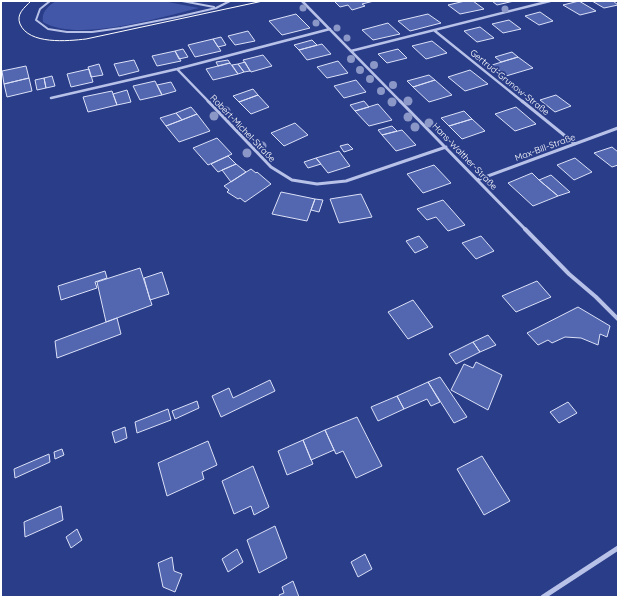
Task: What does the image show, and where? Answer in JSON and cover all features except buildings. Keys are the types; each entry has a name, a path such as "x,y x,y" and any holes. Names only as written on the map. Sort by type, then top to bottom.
{"street":[{"name":"Hans-Walther-Straße","path":"302,1 569,274 596,297 618,319"},
{"path":"351,51 550,1"},
{"path":"51,98 177,69 330,29"},
{"name":"Gertrud-Grunow-Straße","path":"435,31 575,144"},
{"name":"Robert-Michel-Straße","path":"177,69 271,167 292,180 317,184 346,181 446,147"},
{"name":"Max-Bill-Straße","path":"477,180 618,128"},
{"path":"543,597 618,548"}],"lane":[{"path":"50,1 42,6 37,13 36,20 43,28 63,33 96,32 128,27 216,8 230,1"},
{"path":"182,1 216,8"}],"shaded area":[{"path":"56,1 163,1 199,8 120,26 77,30 58,28 43,22 44,12"}],"tram line":[{"path":"31,1 21,11 19,17 20,24 25,31 40,39 60,41 86,39 263,1"},
{"path":"202,1 243,1"}]}
